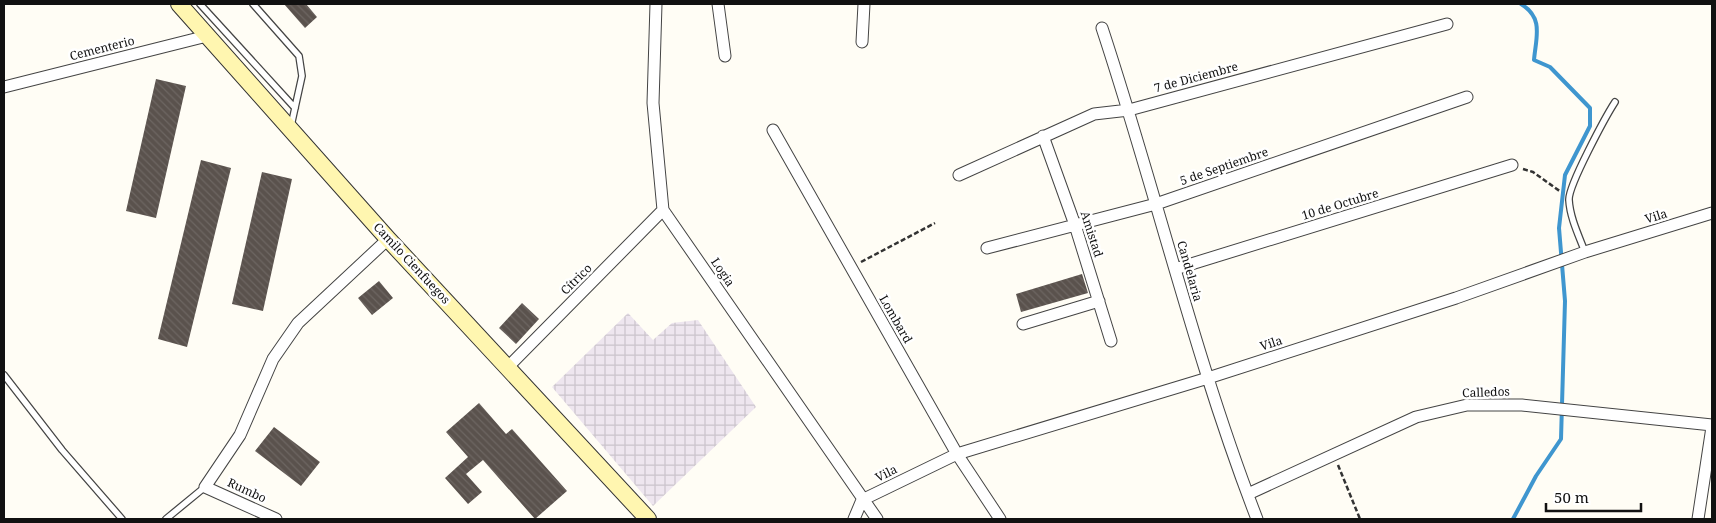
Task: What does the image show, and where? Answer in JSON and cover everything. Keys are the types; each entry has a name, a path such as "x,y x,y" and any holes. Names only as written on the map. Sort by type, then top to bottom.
{"main road":[{"name":"Camilo Cienfuegos","path":"180,4 388,239 648,519"}],"street":[{"name":"Logia","path":"656,4 653,103 663,210 862,500 877,519"},
{"path":"718,4 725,56"},
{"path":"862,42 864,4"},
{"name":"7 de Diciembre","path":"959,175 1094,114 1129,110 1447,24"},
{"name":"Candelaria","path":"1102,28 1129,110 1208,378 1258,519"},
{"name":"Cementerio","path":"4,87 207,36"},
{"name":"5 de Septiembre","path":"987,248 1156,204 1467,96"},
{"name":"Lombard","path":"772,130 957,454 1000,519"},
{"name":"Amistad","path":"1043,136 1075,225 1111,341"},
{"name":"10 de Octubre","path":"1176,269 1512,165"},
{"name":"Cítrico","path":"508,367 663,210"},
{"name":"Vila","path":"862,500 957,454 1208,378 1456,298 1585,252 1712,213"},
{"path":"205,487 240,435 273,360 298,324 388,239"},
{"path":"1023,324 1099,301"},
{"name":"Calledos","path":"1248,494 1416,417 1468,405 1522,405 1712,426"},
{"path":"1698,519 1710,458 1712,426"},
{"name":"Rumbo","path":"205,487 276,519"},
{"path":"854,519 862,500"}],"lane":[{"path":"200,4 294,108"},
{"path":"253,4 299,56 302,76 290,130"},
{"path":"1585,252 1572,219 1568,199 1604,118 1615,102"},
{"path":"4,375 62,450 122,519"},
{"path":"166,519 205,487"}],"path":[{"path":"1512,165 1532,172 1558,189"},
{"path":"850,267 935,224"},
{"path":"1334,455 1360,519"}],"shaded area":[{"path":"628,313 653,340 672,323 698,320 756,407 653,506 552,387"}],"building":[{"path":"284,4 306,4 317,17 305,28"},
{"path":"156,79 186,86 156,218 126,211"},
{"path":"201,160 231,168 187,347 158,339"},
{"path":"262,172 292,179 263,311 232,304"},
{"path":"1082,274 1088,293 1021,312 1016,294"},
{"path":"379,281 393,298 372,315 358,298"},
{"path":"522,303 539,319 516,344 499,328"},
{"path":"479,403 506,434 512,429 567,491 535,519 483,460 466,474 482,492 468,504 445,478 468,457 446,432"},
{"path":"274,427 320,462 301,486 255,451"}],"waterway":[{"path":"1513,519 1536,476 1561,439 1565,301 1559,228 1565,175 1590,126 1590,108 1550,67 1534,60 1537,36 1536,22 1533,15 1521,4"}]}
